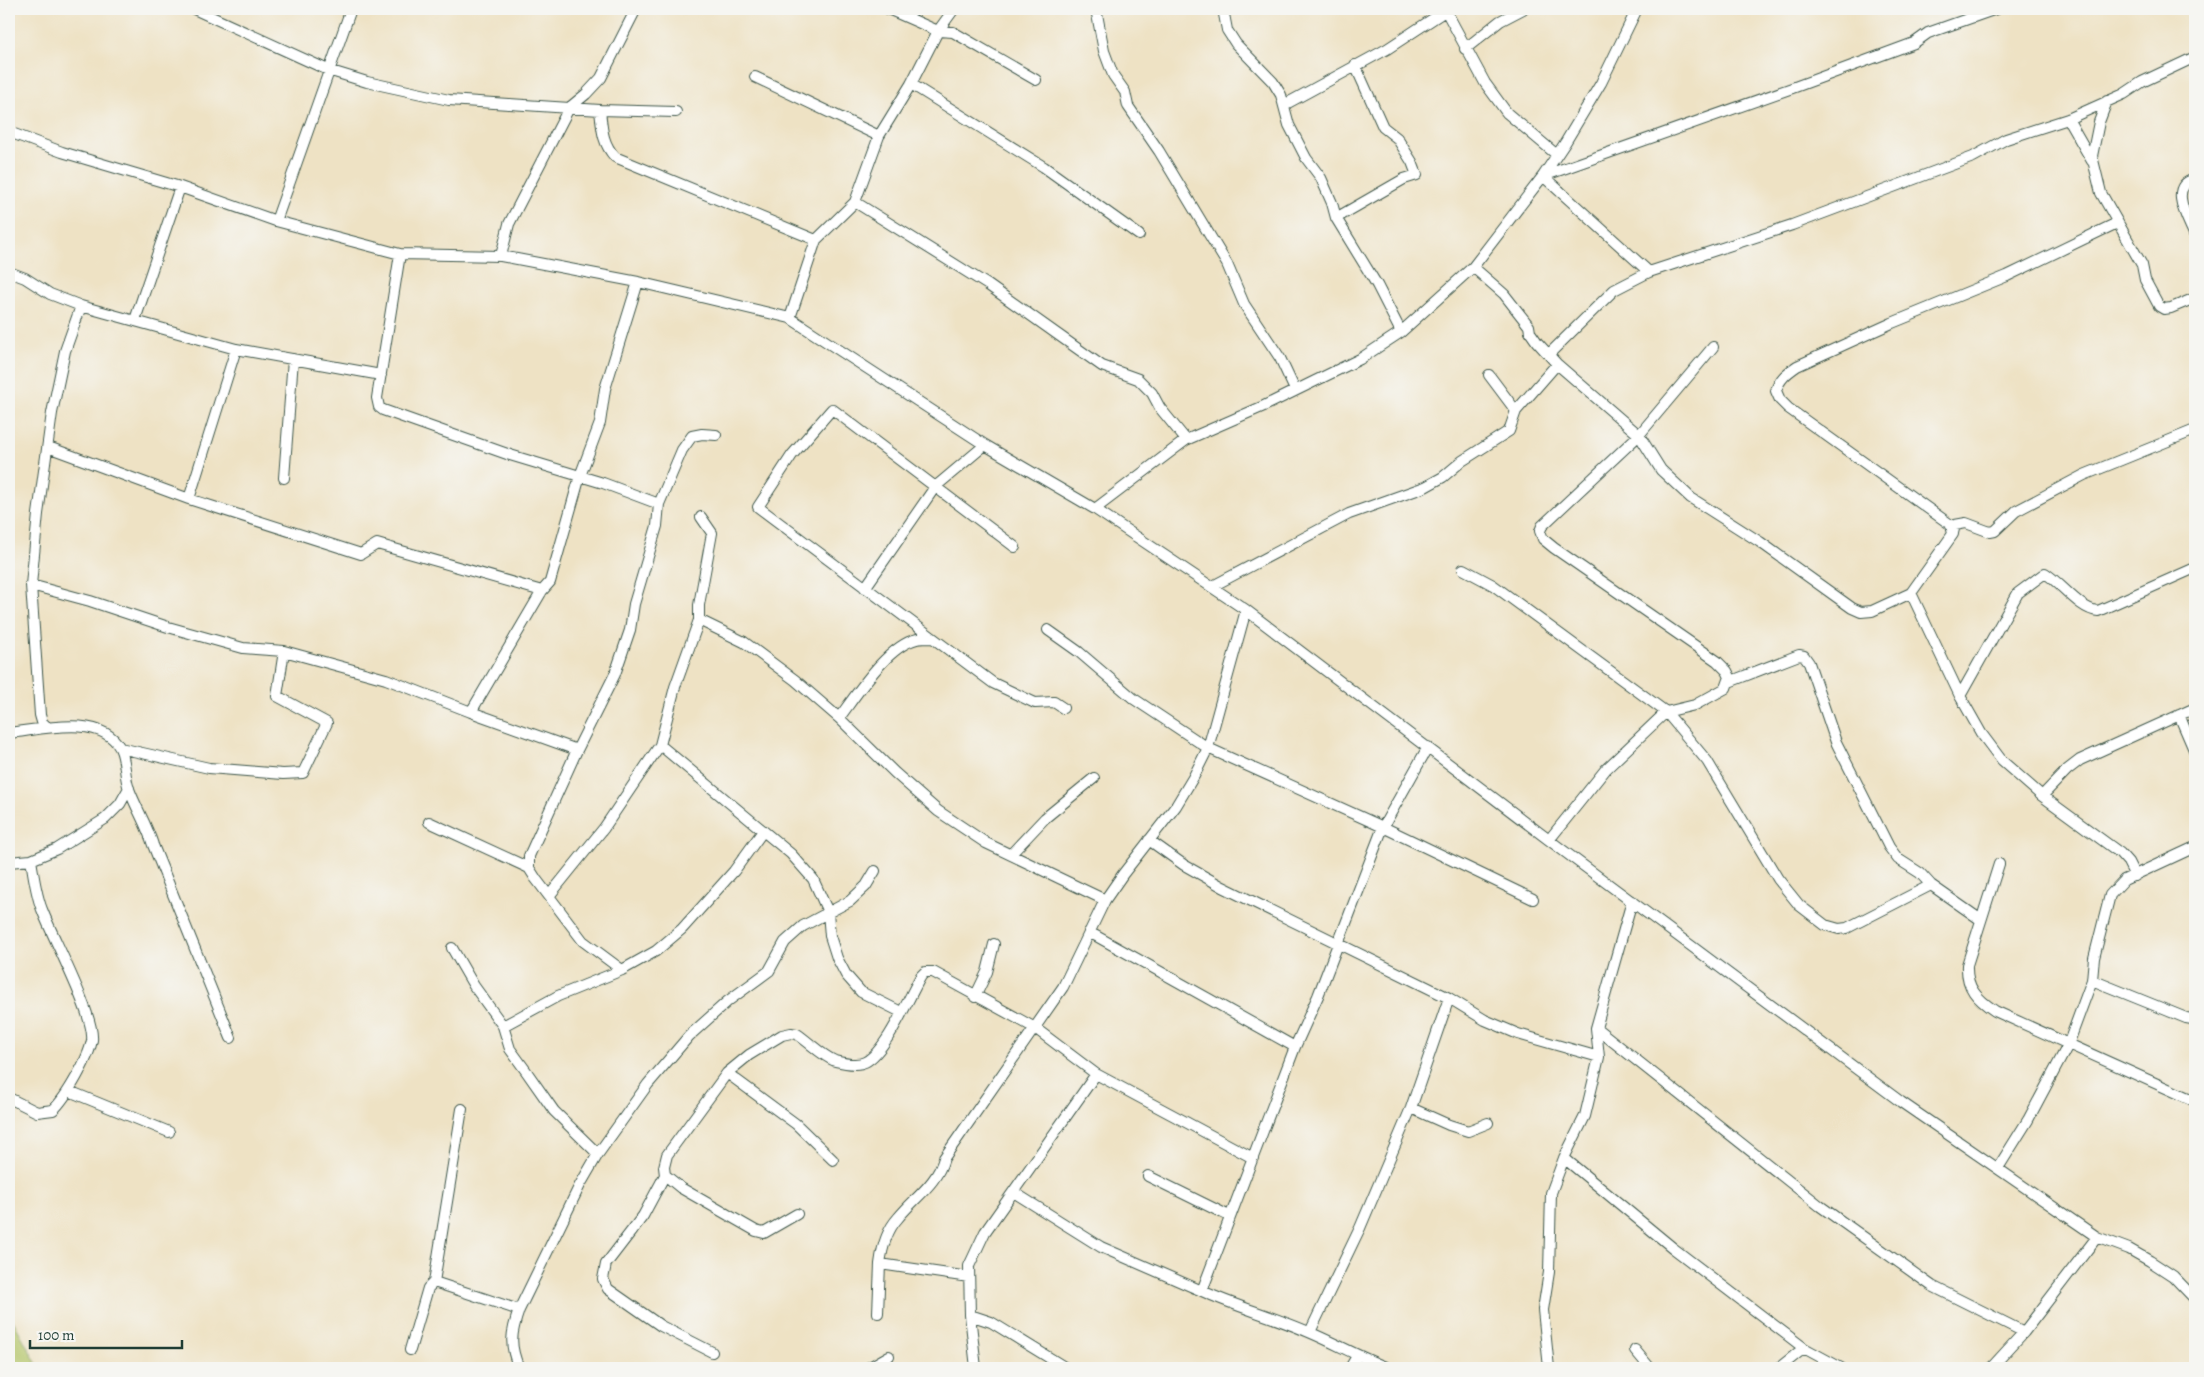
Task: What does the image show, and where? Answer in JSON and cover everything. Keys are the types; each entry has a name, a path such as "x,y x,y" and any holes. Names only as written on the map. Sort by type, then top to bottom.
{"street":[{"path":"194,9 328,70 367,82 449,100 600,110 676,112"},
{"path":"276,221 351,9"},
{"path":"501,256 509,224 569,108 601,78 636,9"},
{"path":"888,9 938,31 954,32 1036,80"},
{"path":"790,318 816,240 855,202 878,136 911,84 938,31 954,9"},
{"path":"1096,9 1104,51 1113,75 1125,92 1128,106 1227,264 1244,304 1280,358 1295,390"},
{"path":"1223,9 1224,20 1232,37 1273,82 1281,95 1289,125 1306,158 1320,178 1336,218 1377,285 1401,332"},
{"path":"1465,49 1500,21 1523,9"},
{"path":"1095,509 1186,440 1360,359 1401,332 1473,267 1557,156 1601,83 1637,9"},
{"path":"1543,176 1795,87 1914,43 1928,33 1996,9"},
{"path":"1284,105 1387,49 1445,10 1485,83 1507,113 1557,156"},
{"path":"1549,354 1614,290 1649,272 1792,225 1972,157 2006,139 2068,119 2107,102 2142,82 2195,57"},
{"path":"1336,218 1404,179 1417,175 1412,162 1397,138 1383,127 1355,65"},
{"path":"755,77 878,136"},
{"path":"911,84 1044,167 1139,235"},
{"path":"2107,102 2099,122 2092,156 2102,193 2117,223 2142,264 2145,280 2159,306 2164,309 2171,308 2195,298"},
{"path":"600,110 604,142 607,149 615,156 816,240"},
{"path":"2068,119 2095,166"},
{"path":"9,132 62,152 180,187 276,221 400,254 501,256 638,282 790,318 984,445 1095,509 1246,610 1549,840 1901,1102 2096,1237 2129,1249 2173,1276 2195,1300"},
{"path":"1543,176 1649,272"},
{"path":"2195,179 2182,187 2180,197 2195,236"},
{"path":"135,320 180,187"},
{"path":"855,202 988,285 1102,366 1138,379 1152,392 1160,408 1186,440"},
{"path":"1953,534 1951,525 1946,520 1788,408 1780,400 1776,391 1778,382 1797,366 1892,323 2007,276 2117,223"},
{"path":"400,254 381,375 379,406 387,413 659,504"},
{"path":"1473,267 1504,294 1529,326 1530,332 1557,364 1639,435 1661,470 1692,498 1760,542 1852,608 1861,612 1872,611 1911,593 1953,534 1955,525 1961,523 1990,532 1995,531 2016,510 2084,475 2195,430"},
{"path":"9,272 25,278 50,294 81,306 236,349 381,375"},
{"path":"471,712 542,591 550,582 580,476 600,423 605,389 638,282"},
{"path":"48,728 42,722 40,715 32,585 52,413 64,351 81,306"},
{"path":"1549,840 1606,769 1666,712 1702,701 1717,694 1726,688 1729,682 1728,671 1717,661 1543,538 1540,531 1542,526 1639,435 1713,347"},
{"path":"188,499 236,349"},
{"path":"284,478 293,360"},
{"path":"1211,587 1349,514 1425,487 1443,477 1462,461 1509,431 1516,411 1557,364"},
{"path":"1489,374 1516,411"},
{"path":"1015,547 832,409 792,455 758,507 993,683 1035,703 1054,702 1063,708"},
{"path":"529,868 529,856 532,849 577,750 615,674 630,630 634,604 657,526 659,504 687,440 692,436 702,434 716,435"},
{"path":"865,588 935,487 984,445"},
{"path":"48,447 188,499 361,554 377,544 542,591"},
{"path":"549,896 604,828 660,745 675,687 700,620 699,605 712,533 701,518"},
{"path":"1960,696 2018,592 2045,573 2056,580 2084,607 2091,611 2098,611 2195,568"},
{"path":"1463,569 1493,585 1666,712 1707,761 1778,879 1799,905 1825,924 1839,929 1847,928 1931,885"},
{"path":"32,585 243,648 284,651 386,679 577,750"},
{"path":"1911,593 1960,696 1981,733 2002,761 2042,796 2120,853 2128,862 2135,876"},
{"path":"878,1313 881,1251 892,1225 940,1172 944,1158 1063,987 1105,900 1176,806 1208,748 1246,610"},
{"path":"700,620 744,642 795,680 839,718 895,773 938,811 986,843 1105,900"},
{"path":"1048,630 1079,652 1134,698 1208,748 1383,827 1533,899"},
{"path":"839,718 870,678 897,649 916,639 932,638"},
{"path":"120,748 209,768 283,774 303,773 327,723 276,696 284,651"},
{"path":"1729,682 1799,655 1804,656 1809,663 1836,742 1880,832 1898,859 1920,873 1931,885 1980,920"},
{"path":"2042,796 2066,770 2080,760 2195,708"},
{"path":"2179,715 2195,752"},
{"path":"9,733 78,726 96,729 111,736 120,748 129,788 146,824 231,1038"},
{"path":"660,745 791,854 813,879 828,912 830,936 837,958 846,975 862,992 901,1012"},
{"path":"1202,1291 1294,1047 1338,945 1383,827 1428,747"},
{"path":"1011,854 1045,818 1094,778"},
{"path":"9,862 30,860 57,850 105,819 120,804 129,788"},
{"path":"429,822 529,868 584,941 622,970"},
{"path":"503,1026 558,996 622,970 656,951 682,929 734,871 763,831"},
{"path":"1149,840 1184,866 1215,883 1449,998 1485,1020 1518,1034 1599,1057"},
{"path":"1998,1168 2028,1120 2068,1045 2092,980 2094,958 2110,895 2120,883 2195,847"},
{"path":"9,1098 37,1112 53,1110 69,1091 92,1040 88,1017 42,910 30,860"},
{"path":"1999,864 1967,965 1968,982 1974,994 1995,1011 2195,1101"},
{"path":"519,1368 512,1343 512,1331 519,1310 580,1185 598,1154 648,1084 689,1036 728,1001 769,971 785,942 803,926 850,901 866,886 875,871"},
{"path":"1549,1368 1543,1310 1549,1272 1550,1193 1564,1158 1585,1116 1599,1057 1596,1028 1632,900"},
{"path":"1090,932 1294,1047"},
{"path":"975,997 987,972 994,944"},
{"path":"452,948 474,986 503,1026 510,1049 554,1111 598,1154"},
{"path":"712,1352 661,1326 608,1288 604,1283 603,1275 606,1264 643,1216 665,1175 664,1167 672,1148 727,1073 749,1055 782,1035 791,1033 802,1037 833,1060 849,1063 864,1062 876,1054 886,1043 901,1012 925,972 933,972 975,997 1035,1028 1096,1074 1253,1158"},
{"path":"2092,980 2186,1018 2192,1019 2195,1016"},
{"path":"1310,1332 1360,1228 1411,1108 1449,998"},
{"path":"1596,1028 1820,1206 1932,1286 2024,1332"},
{"path":"727,1073 796,1124 832,1160"},
{"path":"976,1368 970,1315 969,1266 979,1242 1096,1074"},
{"path":"69,1091 169,1132"},
{"path":"1411,1108 1449,1125 1468,1131 1488,1123"},
{"path":"410,1350 428,1288 434,1282 462,1110"},
{"path":"1564,1158 1672,1248 1804,1348 1841,1368"},
{"path":"665,1175 681,1188 761,1233 797,1214"},
{"path":"1148,1176 1229,1216"},
{"path":"1015,1192 1101,1247 1230,1304 1310,1332 1357,1356 1388,1368"},
{"path":"1991,1368 2024,1332 2096,1237"},
{"path":"880,1264 968,1277"},
{"path":"434,1282 519,1310"},
{"path":"970,1315 991,1322 1066,1368"},
{"path":"1779,1368 1804,1348"},
{"path":"1635,1350 1650,1368"},
{"path":"868,1368 889,1356"},
{"path":"1350,1368 1357,1356"}],"green space":[{"path":"9,1313 39,1368 9,1368"}]}
